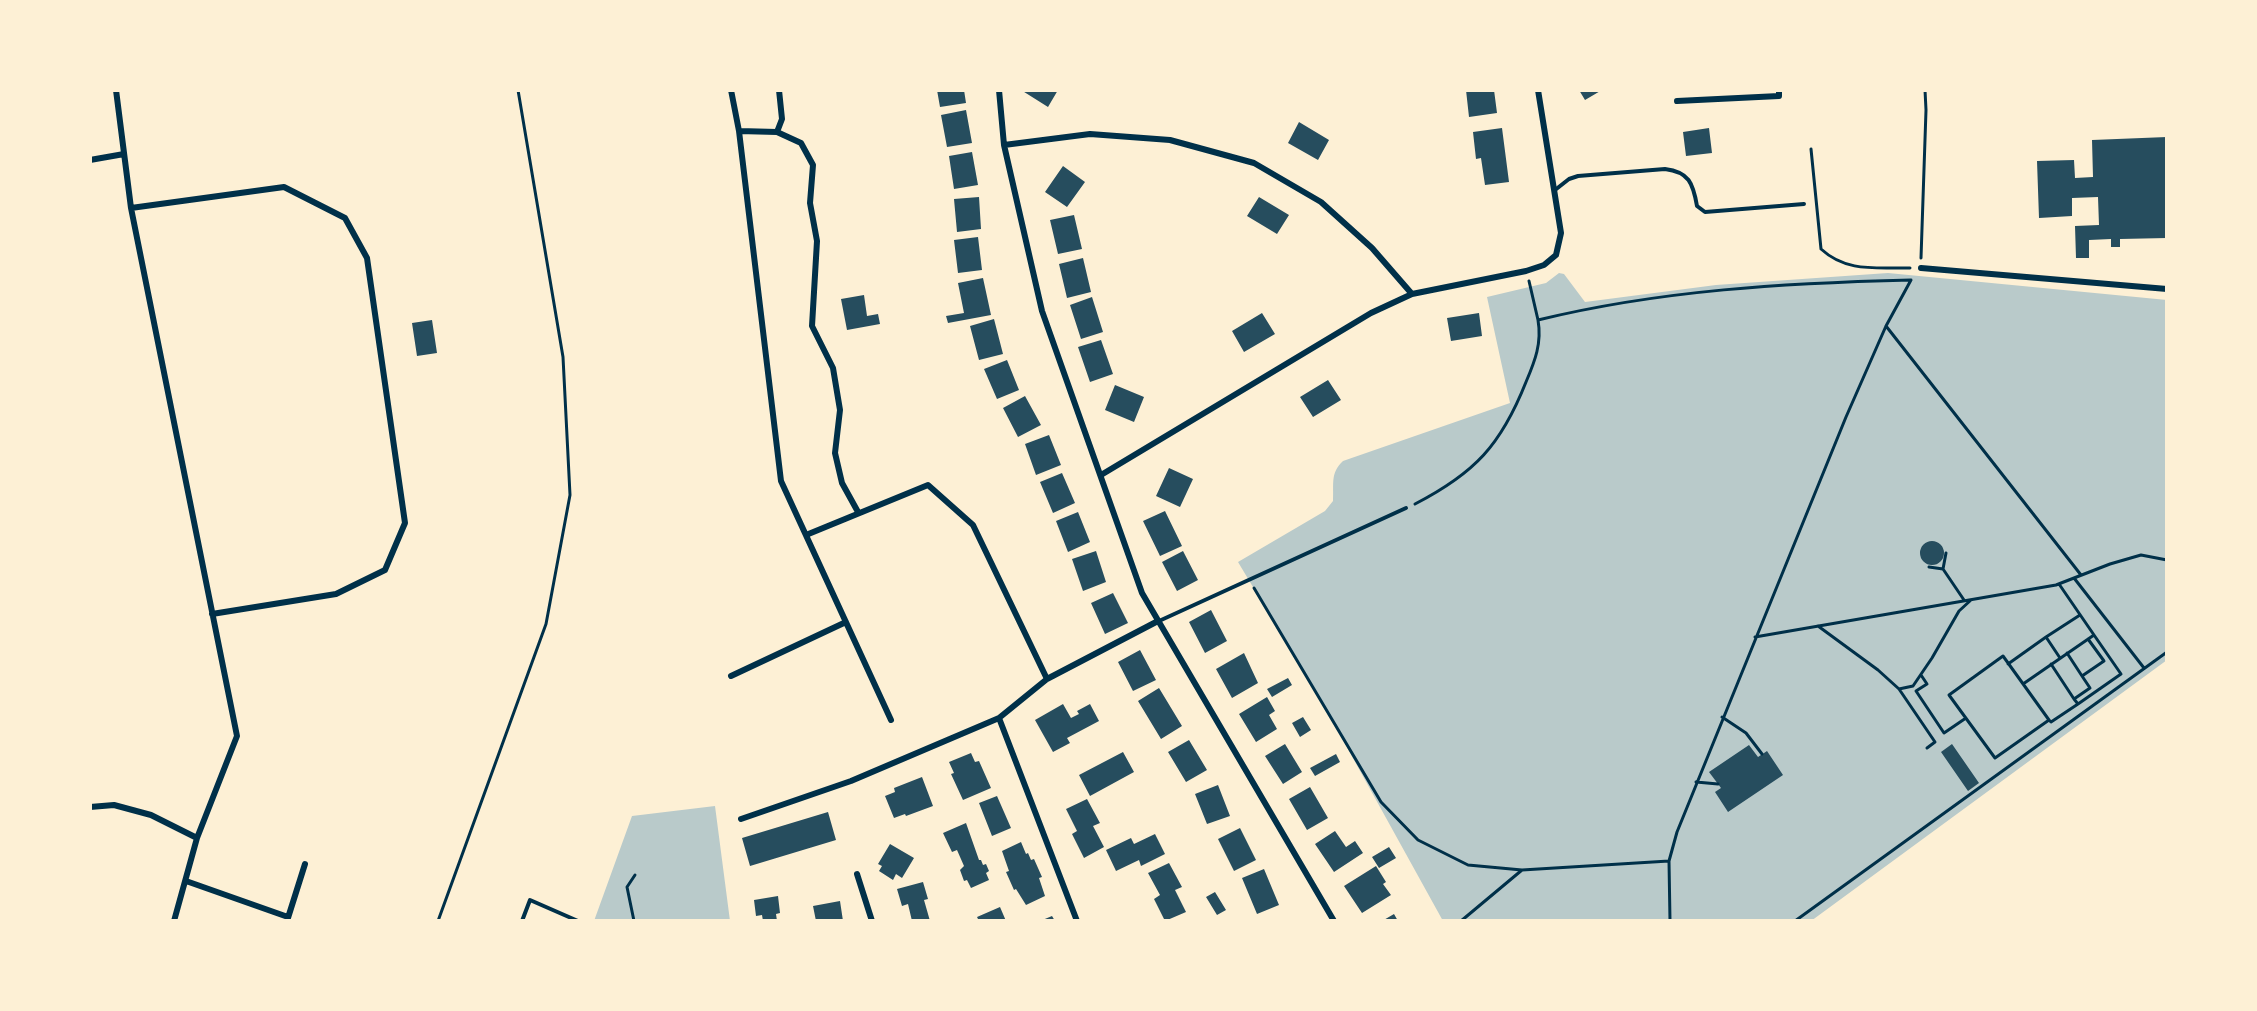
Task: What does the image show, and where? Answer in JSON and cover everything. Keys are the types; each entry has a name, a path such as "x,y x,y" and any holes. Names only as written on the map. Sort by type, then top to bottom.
{"street":[{"path":"116,90 131,208 237,736 197,838 174,921"},
{"path":"731,90 739,131 781,481 891,720"},
{"path":"777,132 782,119 779,90"},
{"path":"999,90 1004,145 1042,311 1142,592 1334,921"},
{"path":"1101,475 1352,324 1412,294 1526,271 1544,265 1556,255 1562,233 1538,90"},
{"path":"1677,101 1779,96 1779,90"},
{"path":"739,131 777,132 801,143 813,165 810,203 817,241 813,326 833,368 840,410 835,453 842,483 858,512"},
{"path":"1004,145 1090,134 1170,140 1254,163 1321,202 1372,248 1412,294"},
{"path":"90,160 124,154"},
{"path":"131,208 284,187 345,218 367,258 405,523 385,570 336,594 212,614"},
{"path":"1921,268 2167,289"},
{"path":"806,535 928,485 973,525 1047,679"},
{"path":"741,819 851,781 999,717 1047,679 1158,621"},
{"path":"731,676 846,622"},
{"path":"999,717 1077,921"},
{"path":"90,807 114,804 151,814 197,838"},
{"path":"186,881 288,919 305,864"},
{"path":"857,874 872,921"}],"lane":[{"path":"1554,191 1569,179 1578,176 1665,169 1677,170 1687,176 1694,188 1696,206 1705,212 1804,204"},
{"path":"1158,621 1406,508"},
{"path":"522,921 530,900 578,921"}],"path":[{"path":"438,921 546,624 570,495 563,357 518,90"},
{"path":"1670,921 1669,861 1677,832 1696,782 1846,417 1886,326 1911,280 1921,268 1925,90"},
{"path":"1811,149 1821,249 1834,260 1854,266 1921,268"},
{"path":"1406,508 1464,475 1493,446 1512,415 1539,351 1541,334 1526,271"},
{"path":"1539,320 1585,308 1694,292 1785,284 1911,280"},
{"path":"1886,326 2081,576"},
{"path":"1946,554 1943,569 1964,600"},
{"path":"1755,637 2059,584 2140,555 2167,560"},
{"path":"1929,567 1943,569"},
{"path":"2074,578 2145,668"},
{"path":"1248,579 1381,802 1418,840 1468,865 1522,870 1669,861"},
{"path":"2049,720 2003,656 1949,695 1995,758 2121,674 2059,584"},
{"path":"1899,689 1913,686 1959,611 1972,599"},
{"path":"2008,664 2080,615"},
{"path":"1817,625 1878,670 1899,689 1935,742 1927,748"},
{"path":"2023,684 2094,635"},
{"path":"2046,637 2060,658"},
{"path":"2088,639 2104,661"},
{"path":"1795,921 2167,652"},
{"path":"2067,653 2090,688 2074,699"},
{"path":"2082,676 2109,658"},
{"path":"2051,664 2078,704"},
{"path":"1921,675 1927,684 1916,691 1944,733 1966,718"},
{"path":"1722,717 1746,733 1762,754"},
{"path":"1696,782 1718,784"},
{"path":"1461,921 1522,870"},
{"path":"634,921 627,887 635,876"}],"shaded area":[{"path":"1559,273 1564,274 1585,302 1716,285 1888,273 2167,300 2167,660 1811,921 1443,921 1323,704 1238,562 1325,511 1333,501 1334,474 1343,461 1510,403 1487,297 1546,283"},
{"path":"715,806 730,921 594,921 632,816"}],"building":[{"path":"937,90 964,90 966,103 940,107"},
{"path":"1021,90 1058,90 1048,107"},
{"path":"1466,90 1494,90 1497,113 1469,117"},
{"path":"1579,90 1602,90 1585,100"},
{"path":"966,110 972,143 947,147 941,115"},
{"path":"1299,122 1329,140 1318,160 1288,143"},
{"path":"1502,128 1509,182 1485,185 1481,158 1476,159 1473,132"},
{"path":"1709,128 1712,153 1686,156 1683,132"},
{"path":"2167,137 2167,238 2120,239 2120,247 2111,247 2111,239 2089,240 2089,258 2076,258 2075,226 2099,225 2098,197 2072,198 2072,216 2039,218 2037,161 2074,160 2075,178 2093,177 2092,140"},
{"path":"972,152 978,185 954,189 949,156"},
{"path":"1063,166 1085,182 1067,207 1045,192"},
{"path":"979,197 981,229 957,232 954,199"},
{"path":"1259,197 1289,215 1277,234 1247,216"},
{"path":"1074,215 1082,249 1058,254 1050,220"},
{"path":"978,237 982,270 958,273 954,240"},
{"path":"1083,258 1091,292 1067,298 1059,264"},
{"path":"983,278 991,315 948,323 946,316 964,313 958,283"},
{"path":"864,295 867,316 878,314 880,324 847,330 841,299"},
{"path":"1092,297 1103,332 1081,339 1070,305"},
{"path":"1262,313 1275,334 1244,352 1232,331"},
{"path":"1479,313 1482,336 1451,341 1447,318"},
{"path":"994,319 1003,354 979,360 970,326"},
{"path":"432,320 437,353 417,356 412,323"},
{"path":"1101,340 1113,374 1090,382 1078,347"},
{"path":"1007,360 1019,390 997,399 984,369"},
{"path":"1328,380 1341,400 1313,417 1300,397"},
{"path":"1115,385 1144,397 1134,422 1105,410"},
{"path":"1025,396 1041,425 1018,437 1003,408"},
{"path":"1049,435 1061,465 1036,475 1025,444"},
{"path":"1169,468 1193,479 1180,507 1156,496"},
{"path":"1062,473 1075,503 1053,513 1040,482"},
{"path":"1165,511 1182,546 1160,556 1143,521"},
{"path":"1078,512 1090,542 1068,552 1056,521"},
{"path":"1932,541 1941,544 1944,553 1941,562 1932,565 1923,562 1920,553 1923,544"},
{"path":"1096,551 1106,582 1083,591 1072,559"},
{"path":"1183,551 1198,580 1177,591 1162,562"},
{"path":"1113,593 1128,623 1105,634 1091,603"},
{"path":"1211,610 1227,641 1205,653 1189,622"},
{"path":"1140,650 1156,680 1133,691 1118,662"},
{"path":"1244,653 1258,683 1232,698 1216,669"},
{"path":"1288,678 1292,685 1272,697 1267,689"},
{"path":"1159,688 1182,726 1161,739 1138,701"},
{"path":"1267,697 1275,711 1269,715 1277,729 1256,742 1239,714"},
{"path":"1063,704 1071,718 1079,714 1077,711 1090,704 1099,721 1067,738 1070,743 1053,752 1035,720"},
{"path":"1303,717 1311,730 1300,737 1292,723"},
{"path":"1189,740 1207,770 1186,782 1168,752"},
{"path":"1285,744 1302,772 1283,784 1265,756"},
{"path":"1952,744 1979,783 1968,791 1941,752"},
{"path":"1749,745 1758,757 1767,751 1783,775 1728,812 1715,792 1721,788 1709,772"},
{"path":"1123,752 1134,772 1090,796 1079,775"},
{"path":"971,753 975,762 979,761 991,788 963,800 951,774 954,773 949,762"},
{"path":"1336,754 1340,762 1315,776 1310,768"},
{"path":"922,777 933,806 894,818 885,796 895,792 894,788"},
{"path":"1218,785 1230,816 1207,824 1195,794"},
{"path":"1310,787 1328,818 1307,830 1289,799"},
{"path":"997,796 1011,828 992,836 979,803"},
{"path":"1087,799 1100,823 1093,826 1104,847 1084,858 1072,834 1077,831 1066,809"},
{"path":"828,812 836,840 750,866 742,838"},
{"path":"966,823 979,860 983,865 986,864 989,871 986,873 989,880 971,888 967,880 964,881 960,870 964,866 957,850 952,852 943,833"},
{"path":"1240,828 1256,860 1234,871 1218,839"},
{"path":"1335,831 1346,847 1355,841 1363,853 1334,872 1315,844"},
{"path":"1155,834 1165,854 1141,866 1139,860 1116,871 1106,850 1131,838 1134,844"},
{"path":"1021,842 1026,854 1028,853 1031,860 1034,859 1042,877 1039,878 1045,896 1026,905 1016,889 1014,890 1006,872 1009,871 1002,851"},
{"path":"890,844 914,858 902,878 896,874 893,880 879,871 882,866 878,864"},
{"path":"1389,847 1396,858 1379,868 1372,857"},
{"path":"1169,863 1182,887 1175,890 1186,912 1165,921 1154,899 1160,895 1148,873"},
{"path":"1376,866 1386,882 1383,884 1391,895 1362,913 1344,886"},
{"path":"1264,869 1279,905 1257,914 1242,878"},
{"path":"923,882 928,899 924,900 930,921 912,921 908,904 902,906 897,889"},
{"path":"1215,892 1226,910 1217,915 1206,897"},
{"path":"778,896 780,913 776,914 777,921 763,921 762,915 756,916 754,900"},
{"path":"840,901 843,921 816,921 813,906"},
{"path":"1000,907 1006,921 979,921 977,917"},
{"path":"1394,914 1398,921 1382,921"},
{"path":"1052,916 1055,921 1040,921"}]}
